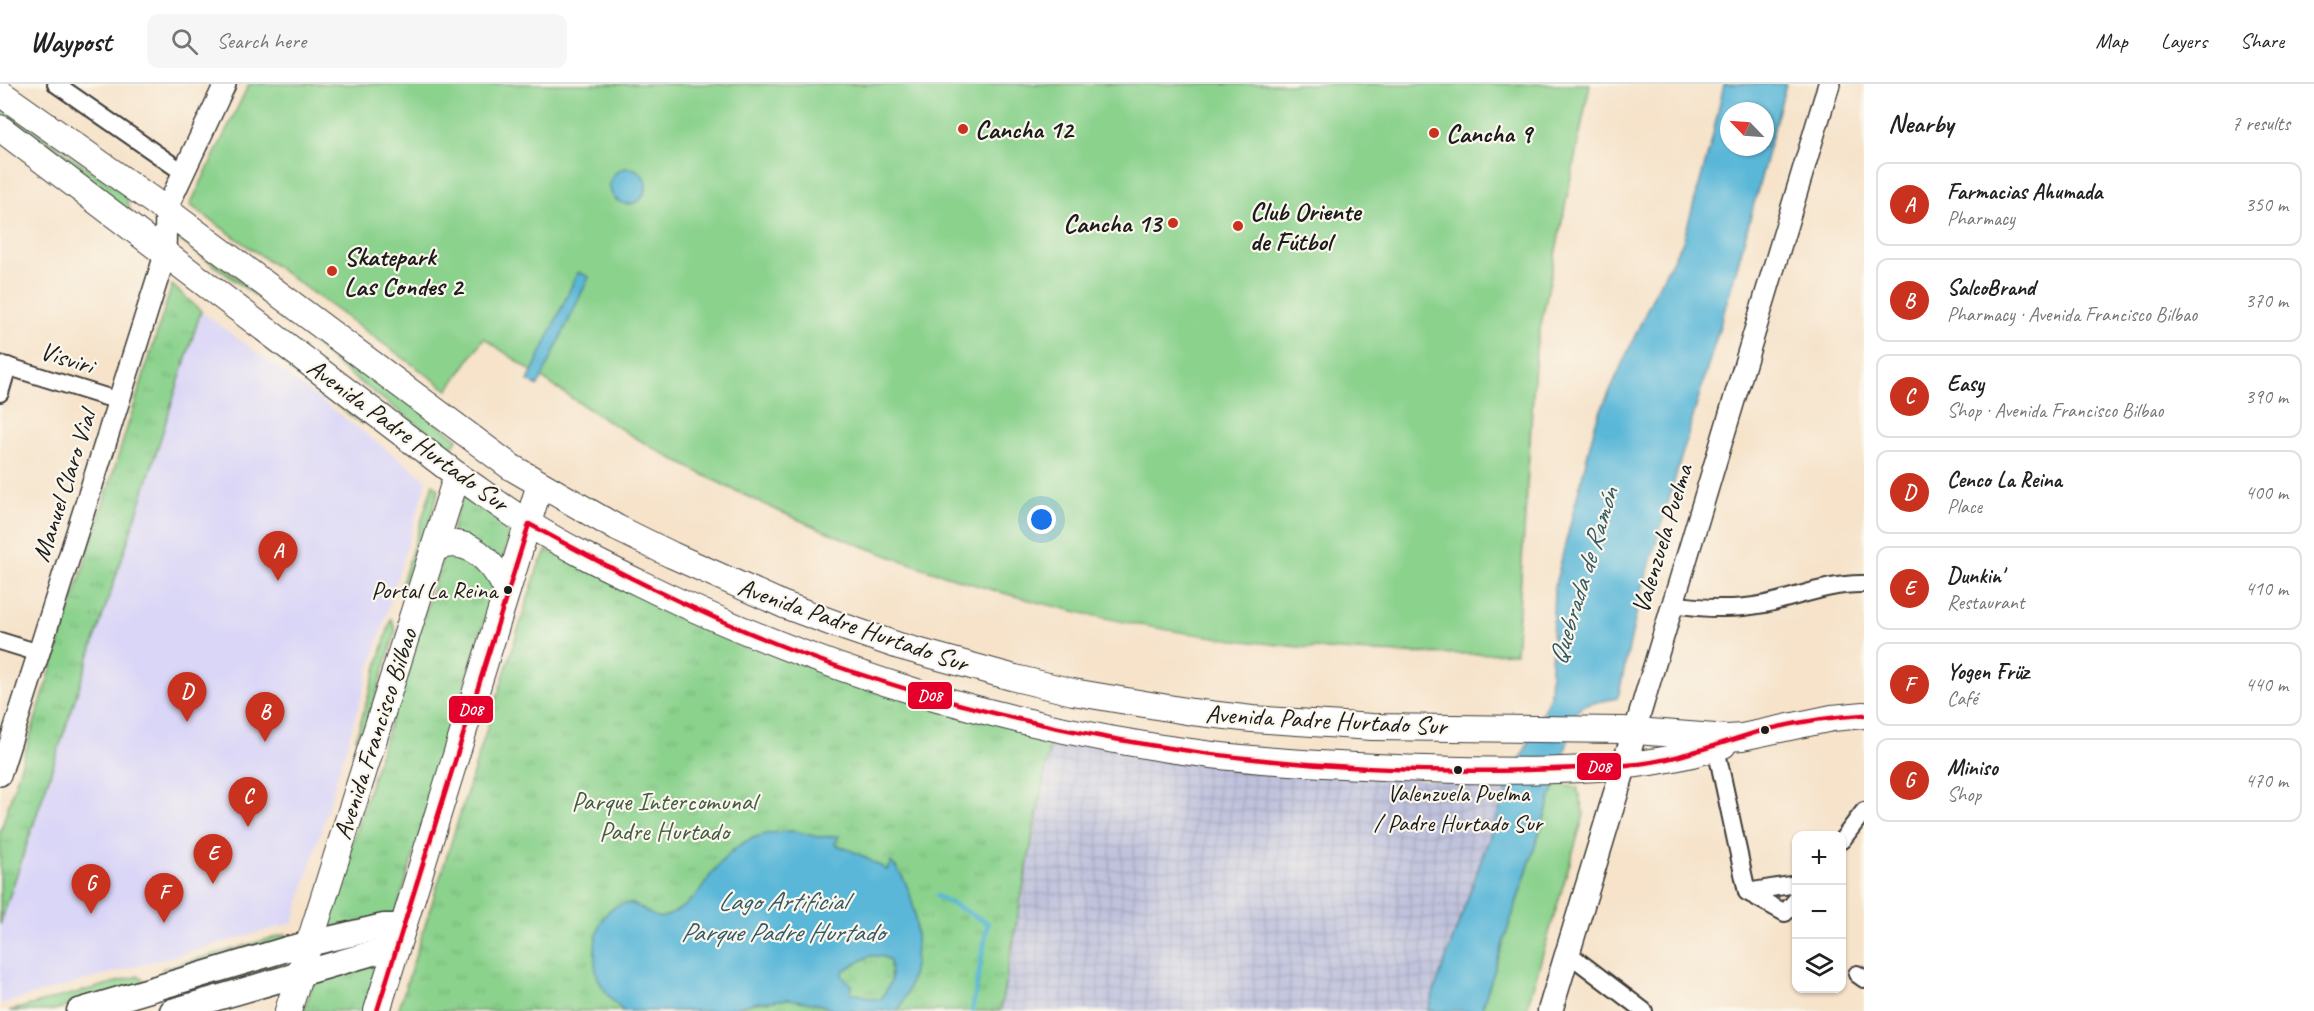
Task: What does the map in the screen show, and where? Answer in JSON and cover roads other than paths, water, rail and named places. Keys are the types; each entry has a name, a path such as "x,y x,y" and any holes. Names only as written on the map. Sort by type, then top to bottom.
{"main road":[{"name":"Avenida Padre Hurtado Sur","path":"0,93 166,210 511,467 672,555 784,605 899,646 1015,678 1132,703 1252,719 1372,727 1635,730 1697,736 1742,737"},
{"name":"Avenida Padre Hurtado Sur","path":"0,128 457,475 529,524 677,601 779,645 893,685 1018,719 1146,745 1264,760 1340,766 1493,771 1650,762 1716,748 1742,737 1832,718 1864,715"},
{"path":"457,475 477,470 511,467"},
{"name":"Avenida Francisco Bilbao","path":"288,1011 457,475"},
{"path":"377,1011 540,484"},
{"path":"434,549 457,544 476,551 491,564 507,590"},
{"name":"Valenzuela Puelma","path":"1550,1011 1635,730"},
{"path":"79,1011 309,944 384,926 401,936"},
{"path":"172,1011 299,974 401,936"},
{"path":"146,1011 157,988"}],"street":[{"path":"57,84 184,173"},
{"path":"166,210 225,84"},
{"name":"Valenzuela Puelma","path":"1635,730 1829,84"},
{"name":"Manuel Claro Vial","path":"0,774 165,255 166,210"},
{"path":"0,393 4,365"},
{"name":"Visviri","path":"4,365 119,401"},
{"path":"1673,604 1702,608 1731,608 1767,603 1829,587 1864,584"},
{"path":"0,641 39,653"},
{"path":"1716,748 1746,892 1785,913 1792,907"},
{"path":"1846,835 1864,812"},
{"path":"1746,892 1792,885"},
{"path":"1567,955 1577,960 1644,1011"}],"water":[{"path":"1724,84 1786,84 1774,129 1774,102 1720,102"},
{"name":"Quebrada de Ramón","path":"1720,102 1720,156 1767,156 1738,264 1639,601 1619,694 1617,698 1584,705 1576,713 1555,785 1481,1011 1427,1011 1508,786 1550,696 1554,589 1596,421 1655,292 1683,241 1711,143"},
{"path":"628,168 641,173 646,186 641,199 628,204 615,199 610,186 615,173"},
{"path":"578,272 589,277 538,386 528,381"},
{"name":"Lago Artificial Parque Padre Hurtado","path":"794,831 818,837 839,836 835,844 887,870 891,862 902,876 910,894 916,935 912,977 898,1011 835,1011 818,1004 789,999 754,1003 722,1011 623,1011 603,987 596,969 596,937 604,917 619,905 626,904 636,905 660,918 668,916 694,898 721,862 738,846 757,837","holes":["870,956 881,956 890,960 891,981 881,999 851,994 852,985 842,976 844,970"]}],"waterway":[{"path":"937,896 988,923 972,1011"}],"place":[{"name":"Cancha 12","path":"963,129"},
{"name":"Cancha 9","path":"1434,133"},
{"name":"Cancha 13","path":"1173,223"},
{"name":"Club Oriente de Fútbol","path":"1238,226"},
{"name":"Skatepark Las Condes 2","path":"332,271"},
{"name":"Farmacias Ahumada","path":"278,581"},
{"name":"Portal La Reina","path":"508,590"},
{"name":"Cenco La Reina","path":"187,722"},
{"name":"SalcoBrand","path":"265,742"},
{"name":"Valenzuela Puelma / Padre Hurtado Sur","path":"1458,770"},
{"name":"Easy","path":"248,827"},
{"name":"Dunkin'","path":"213,884"},
{"name":"Miniso","path":"91,914"},
{"name":"Yogen Früz","path":"164,923"}],"park label":[{"name":"Parque Intercomunal Padre Hurtado","path":"664,816"}]}
